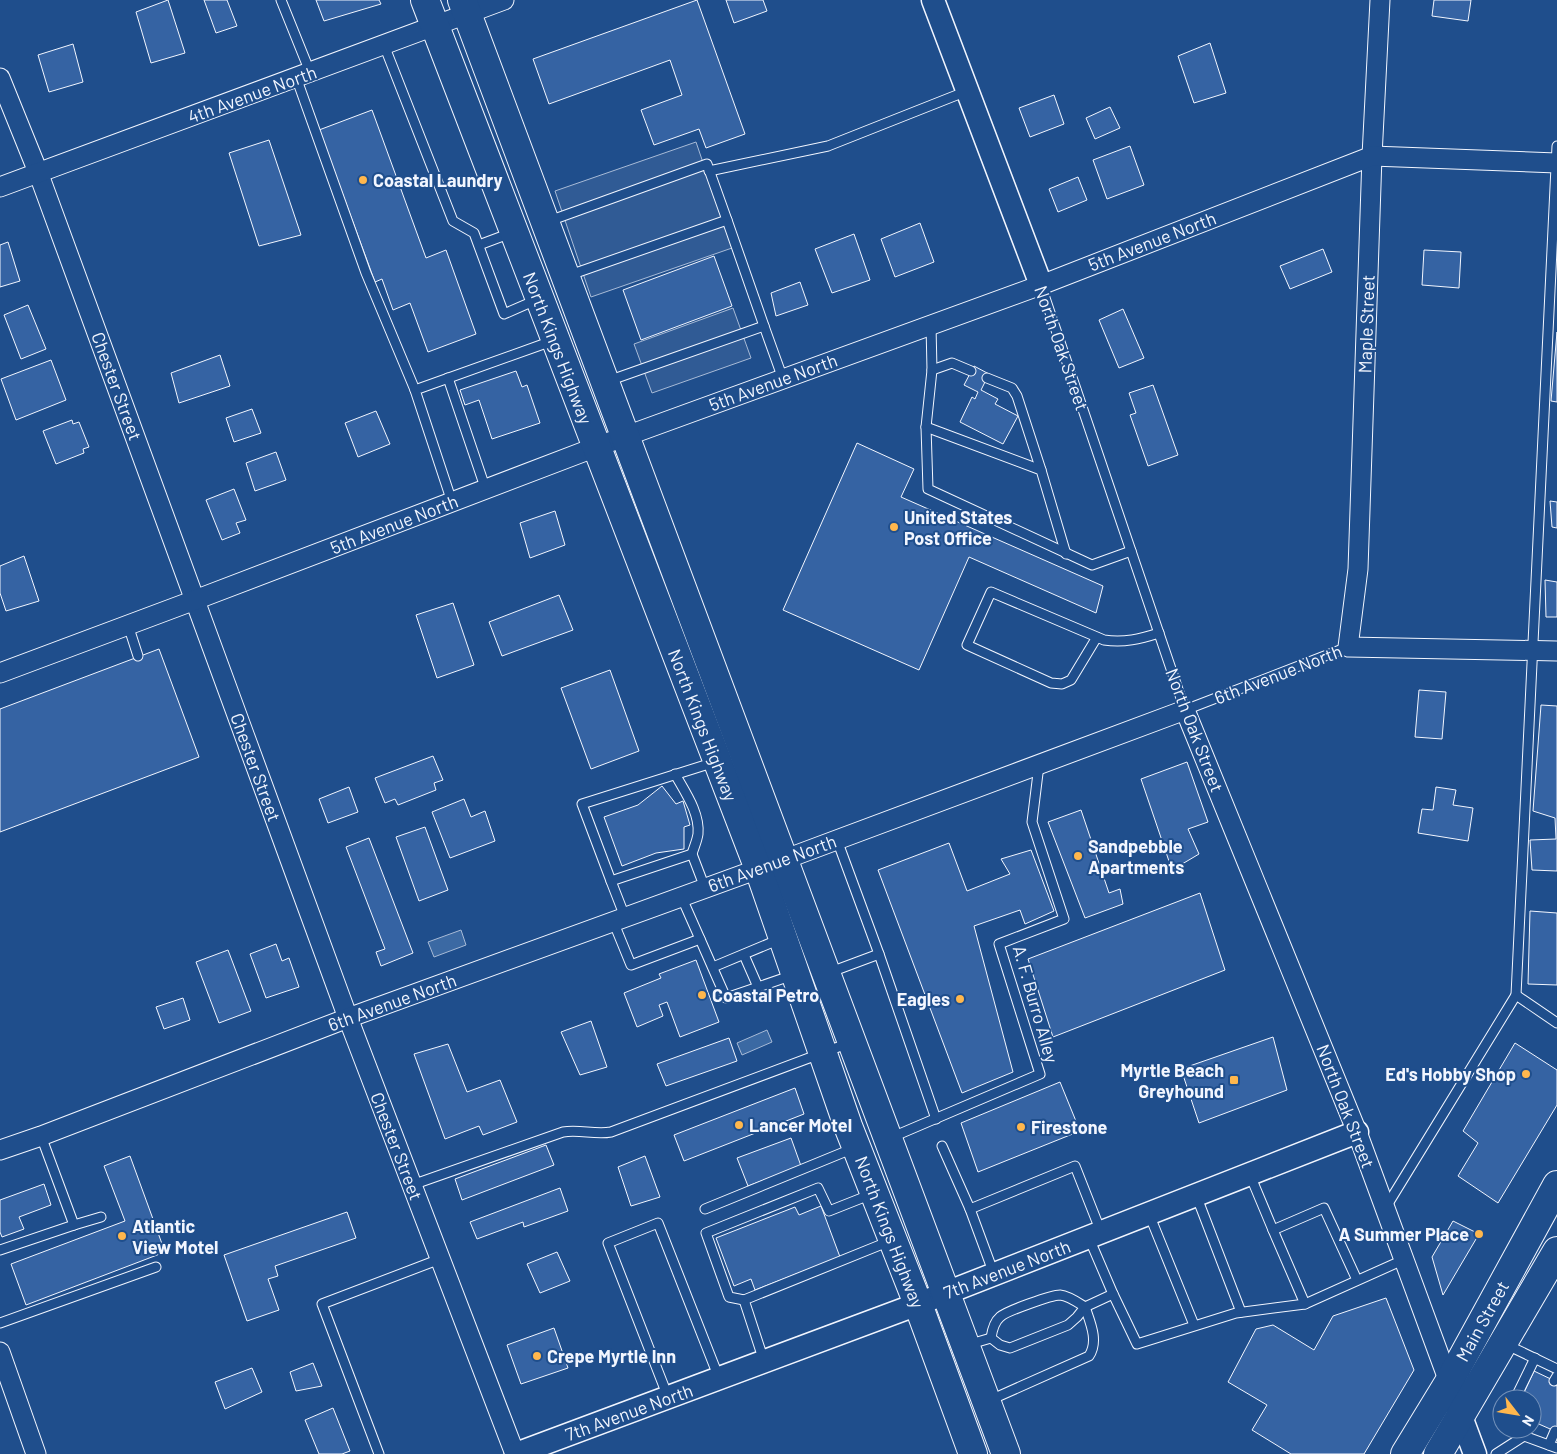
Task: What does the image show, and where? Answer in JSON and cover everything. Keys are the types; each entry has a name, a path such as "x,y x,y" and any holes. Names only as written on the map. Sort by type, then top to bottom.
{"main road":[{"name":"North Kings Highway","path":"425,0 554,340 718,762 826,974 1006,1454"},
{"name":"North Kings Highway","path":"464,6 625,436 771,864 782,938 856,1147 918,1304 974,1454"},
{"name":"Main Street","path":"1405,1454 1449,1382 1557,1185"},
{"name":"Main Street","path":"1438,1454 1557,1251"}],"street":[{"name":"4th Avenue North","path":"0,187 434,26 464,6 504,0"},
{"name":"North Oak Street","path":"933,0 1041,285"},
{"name":"Maple Street","path":"1348,647 1358,569 1372,156 1380,0"},
{"name":"Chester Street","path":"0,78 38,172 348,1018 516,1454"},
{"name":"5th Avenue North","path":"0,673 625,436 1041,285 1372,156 1557,157"},
{"name":"6th Avenue North","path":"1348,647 1557,651"},
{"name":"North Oak Street","path":"1185,710 1357,1132 1475,1454"},
{"name":"6th Avenue North","path":"0,1150 348,1018 837,840 1185,710"},
{"name":"7th Avenue North","path":"516,1454 918,1304 1357,1132"},
{"path":"0,1352 36,1454"}],"lane":[{"path":"281,0 366,273 415,390 452,502"},
{"path":"384,45 453,221 474,233 504,314 539,299"},
{"path":"709,171 828,146 967,91"},
{"path":"1385,1209 1516,995 1557,157"},
{"path":"544,223 707,164 783,378"},
{"path":"565,277 727,220"},
{"path":"479,245 513,232"},
{"name":"North Oak Street","path":"1041,285 1185,710"},
{"path":"931,325 932,370 926,427 928,489 1092,565 1131,551"},
{"path":"606,382 764,326"},
{"path":"415,390 554,340"},
{"path":"932,370 952,363 971,371"},
{"path":"448,378 486,490"},
{"path":"987,378 1012,388 1017,396 1066,554"},
{"path":"926,427 1041,470"},
{"path":"1097,637 1071,680 1062,684 1051,683 967,645 991,592 1097,637 1104,640 1120,642 1159,633"},
{"path":"128,625 138,656"},
{"name":"6th Avenue North","path":"1185,710 1348,647"},
{"path":"700,939 631,965 611,881 582,804 718,762"},
{"name":"A. F. Burro Alley","path":"888,1139 1040,1074 999,944 1064,920 1032,822 1039,765"},
{"path":"675,774 688,796 695,813 698,833 692,854 705,888"},
{"path":"837,840 936,1118"},
{"path":"611,881 692,854"},
{"path":"682,896 726,998 739,991 758,987 795,974"},
{"path":"713,967 727,965 782,938"},
{"path":"826,974 879,954"},
{"path":"744,955 758,987"},
{"path":"1516,995 1557,1023"},
{"path":"412,1185 570,1130 602,1134 610,1132 851,1042"},
{"path":"41,1136 74,1225"},
{"path":"942,1146 970,1209 994,1274"},
{"path":"705,1209 856,1147"},
{"path":"970,1209 1074,1166 1113,1294 1137,1344 1194,1325 1242,1312 1305,1304 1403,1260"},
{"path":"1250,1174 1272,1230 1305,1304"},
{"path":"874,1193 829,1211 818,1188 706,1233 729,1297 744,1300 893,1240"},
{"path":"1196,1195 1242,1312"},
{"path":"1272,1230 1324,1208 1357,1280"},
{"path":"1148,1214 1194,1325"},
{"path":"0,1250 102,1217"},
{"path":"668,1397 608,1243 658,1223 719,1378"},
{"path":"379,1454 322,1304 440,1259"},
{"path":"0,1323 156,1268"},
{"path":"991,1338 1000,1345 1010,1348 1068,1324 1085,1307 1113,1294"},
{"path":"985,1402 1089,1356 1093,1350 1093,1335 1085,1307 1066,1296 1058,1295 1000,1316 993,1328 991,1338"},
{"path":"744,1300 764,1361"},
{"path":"964,1345 991,1338"},
{"path":"1504,1344 1557,1368"},
{"path":"1521,1389 1535,1358"},
{"path":"1538,1439 1553,1447 1555,1432"},
{"path":"1496,1454 1514,1439"}],"shaded area":[{"path":"696,142 732,248 591,297 555,191"},
{"path":"733,308 751,358 652,393 634,344"},
{"path":"461,930 466,945 434,957 428,942"},
{"path":"767,1030 772,1042 742,1055 737,1043"}],"building":[{"path":"168,0 185,53 151,63 136,12"},
{"path":"204,0 227,0 237,26 216,33"},
{"path":"316,0 379,0 381,4 324,21"},
{"path":"697,0 745,134 706,148 699,129 654,145 641,110 682,95 670,60 549,104 533,59"},
{"path":"726,0 763,0 767,11 734,23"},
{"path":"1434,0 1471,0 1468,21 1432,16"},
{"path":"1210,43 1226,93 1194,103 1178,56"},
{"path":"73,44 83,82 49,92 38,55"},
{"path":"1054,95 1064,124 1030,137 1019,108"},
{"path":"1110,107 1120,128 1095,139 1086,118"},
{"path":"372,110 426,258 446,250 476,334 428,352 410,303 393,310 382,279 375,282 319,130"},
{"path":"269,140 301,235 259,246 229,153"},
{"path":"1130,146 1144,185 1107,199 1093,160"},
{"path":"1078,177 1087,200 1058,212 1049,189"},
{"path":"920,223 934,262 895,277 881,239"},
{"path":"854,234 870,280 832,293 815,249"},
{"path":"8,242 20,281 0,287 0,245"},
{"path":"1323,249 1332,272 1290,289 1280,266"},
{"path":"1424,250 1461,252 1459,288 1422,285"},
{"path":"714,256 732,306 641,340 623,290"},
{"path":"800,282 808,305 776,316 771,293"},
{"path":"28,305 46,349 21,359 4,315"},
{"path":"1123,309 1144,358 1119,368 1099,320"},
{"path":"1557,332 1557,402 1551,401"},
{"path":"220,355 230,386 179,403 171,373"},
{"path":"51,360 66,400 16,420 1,379"},
{"path":"974,366 989,374 981,390 998,399 995,404 1018,416 1003,444 960,422 972,397 975,399 978,392 964,385"},
{"path":"516,371 522,387 527,385 540,423 492,439 479,400 465,405 460,390"},
{"path":"1153,385 1178,455 1148,466 1130,415 1136,413 1129,393"},
{"path":"252,409 261,433 234,442 226,418"},
{"path":"376,411 390,444 358,457 345,423"},
{"path":"72,420 73,424 79,422 89,447 83,449 84,453 56,464 43,431"},
{"name":"United States Post Office","path":"857,443 914,469 901,497 1103,586 1096,613 969,557 919,670 783,610"},
{"path":"276,452 286,480 255,491 246,463"},
{"path":"234,489 246,520 236,523 240,533 222,540 206,500"},
{"path":"1550,501 1557,502 1557,528 1552,527"},
{"path":"555,511 565,545 530,558 520,523"},
{"path":"24,556 39,601 6,611 0,593 0,566"},
{"path":"1545,580 1557,582 1557,617 1546,617"},
{"path":"559,595 573,630 502,656 489,622"},
{"path":"453,603 474,665 437,678 416,615"},
{"path":"159,649 199,757 0,832 0,709"},
{"path":"610,670 639,751 591,769 561,688"},
{"path":"1419,690 1446,692 1442,739 1415,737"},
{"path":"1541,705 1557,706 1557,871 1532,870 1530,840 1556,839 1555,818 1533,811"},
{"path":"433,756 443,780 434,783 436,790 398,805 395,799 385,803 375,778"},
{"path":"1187,762 1208,822 1188,829 1199,854 1172,870 1141,779"},
{"path":"662,786 676,804 683,801 690,825 684,827 684,849 656,853 622,866 604,817 638,805"},
{"path":"349,787 358,812 328,823 319,799"},
{"path":"1436,787 1456,790 1453,805 1473,808 1468,841 1418,833 1422,809 1433,810"},
{"path":"464,799 471,817 485,811 495,841 450,858 432,812"},
{"name":"Sandpebble Apartments","path":"1081,810 1109,893 1120,889 1123,904 1085,918 1048,822"},
{"path":"425,827 448,890 419,901 396,837"},
{"path":"369,838 413,953 381,966 376,952 385,949 346,847"},
{"name":"Eagles","path":"949,843 967,891 1010,874 1001,859 1031,850 1054,911 1025,924 1020,910 974,926 1013,1072 962,1093 878,870"},
{"path":"1200,893 1225,970 1053,1037 1028,959"},
{"path":"1530,911 1557,913 1557,985 1528,984"},
{"path":"276,944 282,961 289,958 299,987 266,998 250,954"},
{"path":"228,950 251,1011 219,1023 196,962"},
{"path":"696,960 719,1022 680,1037 667,1002 659,1005 663,1016 637,1027 624,993 661,978 659,974"},
{"path":"183,998 190,1020 164,1029 156,1007"},
{"path":"591,1021 607,1067 580,1075 561,1032"},
{"name":"Myrtle Beach Greyhound","path":"1273,1037 1287,1090 1199,1123 1181,1069"},
{"path":"729,1038 737,1061 666,1086 657,1064"},
{"path":"1515,1043 1557,1070 1557,1105 1498,1203 1458,1176 1478,1143 1463,1131"},
{"path":"448,1044 467,1092 500,1080 517,1122 483,1135 479,1126 445,1139 414,1054"},
{"name":"Firestone","path":"1060,1082 1080,1131 978,1172 961,1123"},
{"name":"Lancer Motel","path":"795,1088 804,1114 684,1161 674,1135"},
{"path":"791,1138 801,1166 748,1186 737,1158"},
{"path":"546,1145 554,1165 462,1200 455,1179"},
{"name":"Atlantic View Motel","path":"130,1156 165,1252 26,1305 11,1264 125,1221 104,1166"},
{"path":"645,1156 660,1197 631,1206 618,1167"},
{"path":"44,1184 51,1205 19,1217 24,1229 2,1237 0,1232 0,1200"},
{"path":"560,1188 568,1211 524,1227 523,1222 477,1239 470,1222"},
{"path":"821,1206 840,1257 755,1290 751,1279 734,1286 716,1238 795,1207 799,1215"},
{"path":"347,1212 356,1238 275,1266 278,1276 268,1279 279,1310 247,1321 224,1255"},
{"path":"1453,1221 1479,1234 1443,1295 1432,1257"},
{"path":"557,1252 570,1281 540,1293 527,1264"},
{"path":"1386,1298 1414,1370 1364,1454 1291,1454 1252,1430 1267,1405 1228,1382 1256,1329 1273,1325 1314,1350 1333,1316"},
{"name":"Crepe Myrtle Inn","path":"554,1328 568,1368 521,1384 507,1345"},
{"path":"313,1363 322,1386 296,1391 290,1372"},
{"path":"252,1368 262,1392 225,1409 215,1382"},
{"path":"1534,1371 1557,1382 1557,1432 1542,1425 1542,1389 1526,1389"},
{"path":"333,1408 350,1451 342,1454 319,1454 305,1420"}],"place":[{"name":"Coastal Laundry","path":"363,180"},
{"name":"United States Post Office","path":"894,527"},
{"name":"Sandpebble Apartments","path":"1078,856"},
{"name":"Coastal Petro","path":"702,995"},
{"name":"Eagles","path":"960,999"},
{"name":"Ed's Hobby Shop","path":"1526,1074"},
{"name":"Myrtle Beach Greyhound","path":"1234,1080"},
{"name":"Lancer Motel","path":"739,1125"},
{"name":"Firestone","path":"1021,1127"},
{"name":"A Summer Place","path":"1479,1234"},
{"name":"Atlantic View Motel","path":"122,1236"},
{"name":"Crepe Myrtle Inn","path":"537,1356"}]}
